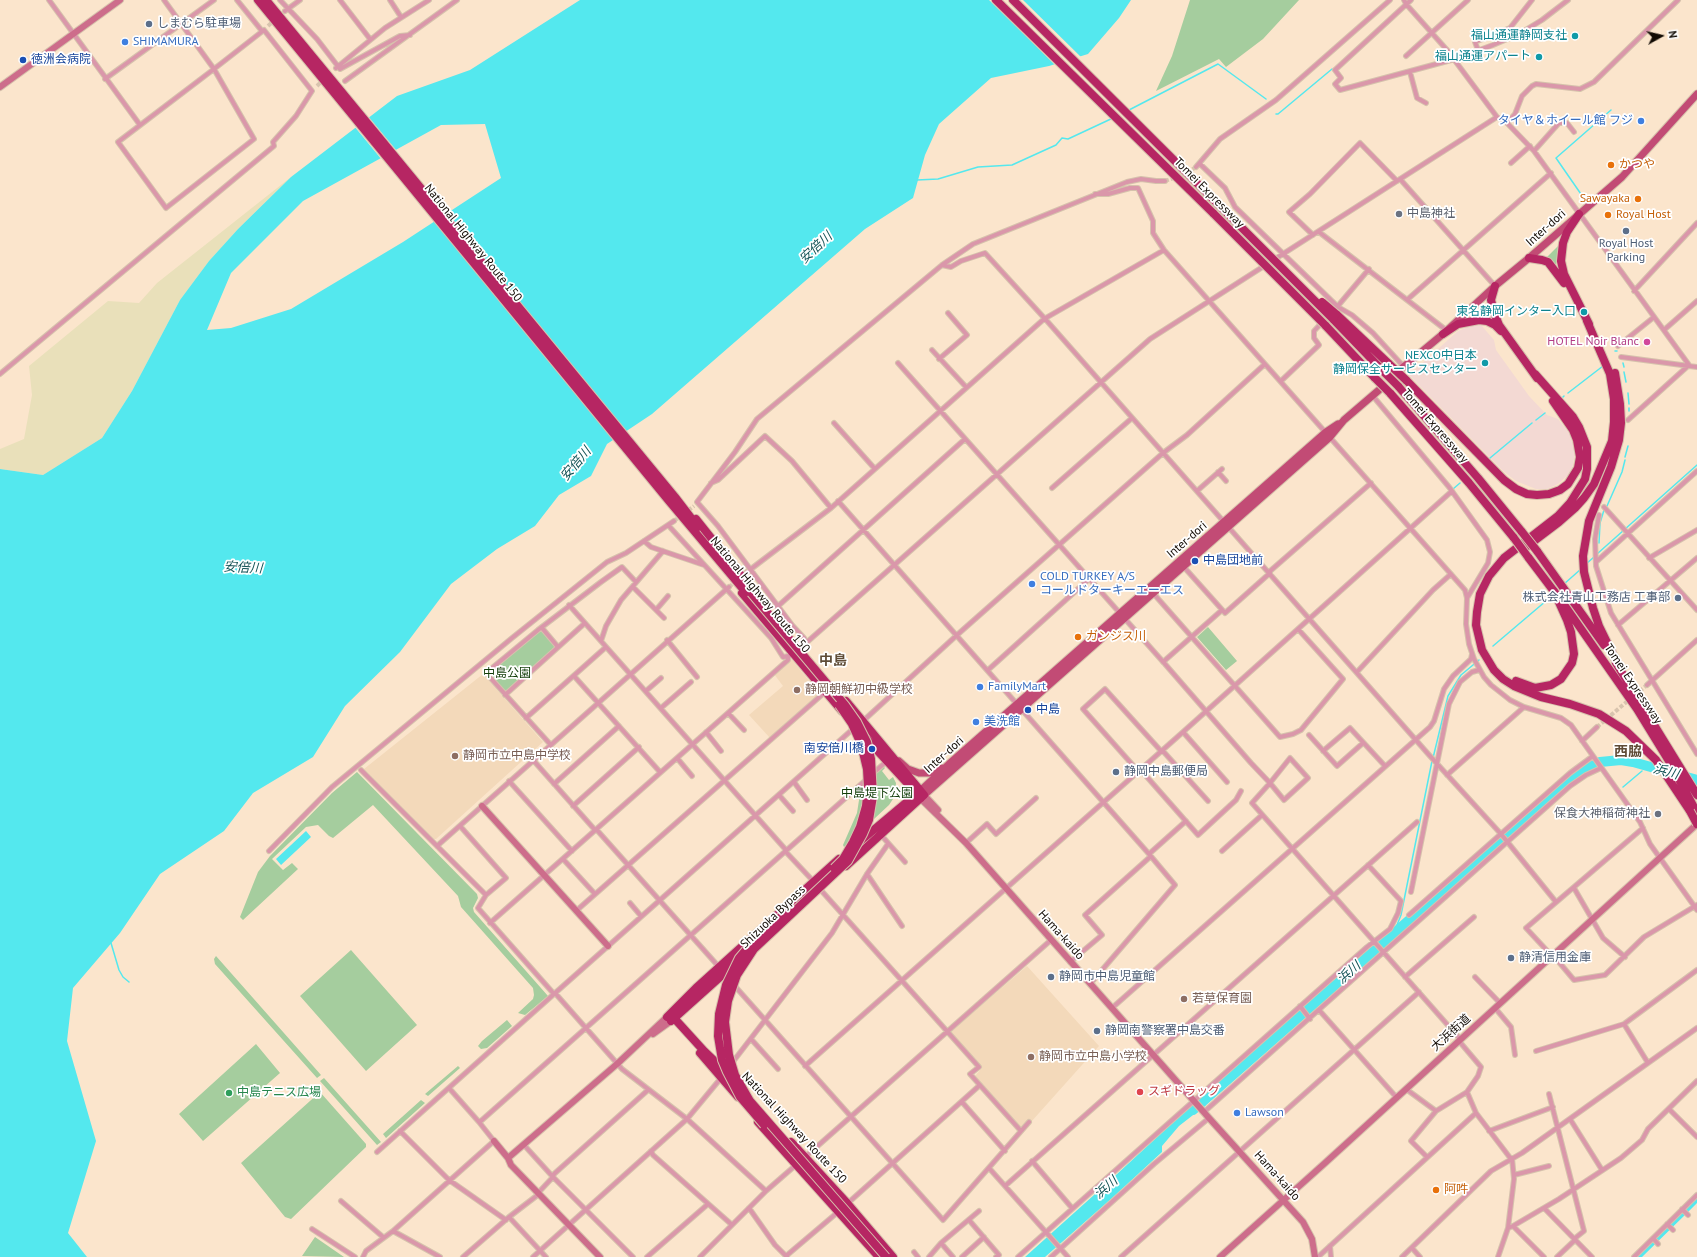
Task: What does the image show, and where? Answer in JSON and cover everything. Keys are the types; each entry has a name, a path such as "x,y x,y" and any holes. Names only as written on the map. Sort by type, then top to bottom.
{"highway":[{"name":"National Highway Route 150","path":"258,0 338,92"},
{"name":"National Highway Route 150","path":"266,0 338,92 750,594"},
{"name":"Tomei Expressway","path":"996,0 1325,325 1390,393 1469,483 1514,538 1555,593 1637,709 1681,782 1694,811"},
{"name":"Tomei Expressway","path":"1013,0 1281,266 1336,313 1383,371 1398,386 1478,478 1537,551 1619,667 1697,795"},
{"path":"1579,214 1567,232 1561,253 1562,268 1576,300 1608,355 1615,372 1620,399 1621,423 1619,440 1611,467 1589,521 1585,539 1584,566 1588,589 1597,620 1619,667"},
{"path":"1529,258 1540,259 1548,262 1576,300"},
{"path":"1336,313 1390,364 1504,480 1526,494 1549,494 1560,490 1568,484 1578,468 1580,457 1578,444 1573,430 1499,325 1491,300 1494,286"},
{"path":"1445,332 1458,324 1478,320 1487,321 1495,326 1512,342"},
{"path":"1555,593 1571,632 1574,654 1572,663 1561,679 1551,685 1535,688 1519,683 1502,671 1489,653 1482,633 1482,609 1487,591 1500,570 1513,556 1575,508 1594,484 1612,441 1614,399 1610,374 1587,321"},
{"path":"1535,374 1580,427 1587,447 1588,469 1582,485 1570,503 1558,516 1504,558 1488,576 1480,594 1477,612 1476,625 1482,650 1494,670 1503,679 1514,686 1541,697 1570,704 1599,714 1626,731 1656,760 1694,811 1697,824"},
{"name":"National Highway Route 150","path":"672,499 723,571 825,692 859,724 868,729 921,795"},
{"name":"National Highway Route 150","path":"672,499 722,550 793,653 859,724 907,788 907,796 904,801 886,817 882,824"},
{"name":"Shizuoka Bypass","path":"750,594 823,685 852,724 861,744 865,760 868,779 867,796 860,827 853,842 842,859 825,877 750,945 739,958 723,994 719,1014 718,1036 722,1060 732,1084 749,1108 882,1257"},
{"name":"Shizuoka Bypass","path":"750,594 845,705 857,722 867,742 871,759 873,796 869,820 848,861 754,949 737,975 732,988 726,1017 725,1033 729,1055 735,1075 750,1101 886,1257"},
{"name":"National Highway Route 150","path":"897,774 921,795"},
{"name":"National Highway Route 150","path":"879,1257 796,1165 704,1051 671,1018 813,881 882,824 921,795"},
{"name":"National Highway Route 150","path":"721,970 766,938 820,888 881,835 921,795"},
{"name":"National Highway Route 150","path":"723,1074 805,1157 893,1257"}],"main road":[{"name":"Inter-dori","path":"1403,368 1445,332 1494,286 1529,258 1622,177 1697,94"},
{"name":"Inter-dori","path":"921,795 1019,706 1379,390"},
{"name":"Inter-dori","path":"1122,616 1153,593 1226,524"},
{"name":"Inter-dori","path":"921,795 949,764 1019,706"},
{"path":"868,729 902,763 913,771 929,774 938,771 949,764"}],"street":[{"path":"50,0 72,34 140,125"},
{"path":"0,87 120,0"},
{"path":"164,0 214,69 254,139 166,208 118,142 214,69 264,29"},
{"path":"105,79 214,0"},
{"path":"237,0 264,29 312,90"},
{"path":"280,0 287,10 317,39 336,68"},
{"path":"287,10 300,0"},
{"path":"340,0 370,39"},
{"path":"390,0 401,17"},
{"path":"336,68 370,39 401,17 429,0"},
{"path":"345,81 457,0"},
{"path":"1196,167 1220,140 1276,100 1390,0"},
{"path":"1411,0 1405,2 1336,70 1344,77 1336,84 1340,90 1454,60 1519,34 1542,20 1568,0"},
{"path":"1406,56 1468,0"},
{"path":"1478,50 1474,42 1510,28 1532,0"},
{"path":"1507,123 1515,114 1522,96 1536,84 1580,89 1594,82 1678,0"},
{"path":"1405,2 1454,60 1497,117 1507,123 1534,151 1689,366"},
{"path":"336,68 340,68 400,36 410,35"},
{"path":"1410,72 1417,98 1426,102"},
{"path":"0,374 274,146 273,142 296,116 312,90 317,86"},
{"path":"668,525 771,638 783,657 793,653 1150,339 1497,117"},
{"path":"1534,151 1559,123 1567,123 1574,132"},
{"path":"1313,236 1289,212 1310,194 1360,143 1399,180 1494,286"},
{"path":"1511,163 1530,146"},
{"path":"1200,164 1225,188 1235,207 1282,254 1336,313 1352,315 1373,333 1403,368"},
{"path":"1408,299 1551,173"},
{"path":"806,643 803,636 792,625 748,571 705,510 696,504 710,483 735,452 757,419 942,266 973,244 1136,179 1165,180"},
{"path":"1096,194 1108,194 1130,188 1138,188 1153,221 1153,233 1164,250 1465,590 1467,598 1467,634 1472,654 1479,669 1491,685 1500,694 1524,707 1551,714 1567,721 1643,828 1648,840 1660,858 1696,907 1644,937 1605,975 1574,980 1526,928 1643,828"},
{"path":"1634,291 1697,223"},
{"path":"1319,232 1408,299 1445,332"},
{"path":"748,571 831,508 1044,319 1164,250"},
{"path":"942,266 951,267 960,261 985,253 1164,453 1500,834 1556,902"},
{"path":"1281,381 1319,345 1314,338 1314,331 1336,313 1368,269"},
{"path":"1664,330 1697,302"},
{"path":"939,359 967,335 948,313"},
{"path":"1618,346 1654,317"},
{"path":"932,350 966,387"},
{"path":"1621,357 1697,367"},
{"path":"898,364 997,474 1270,783 1284,800 1308,778 1290,758 1270,783 1252,803 1419,992 1481,1067 1478,1076 1467,1092 1436,1111 1411,1141 1427,1157"},
{"path":"377,1152 641,916 794,782 957,635 1164,453 1187,435 1265,364"},
{"path":"1628,420 1689,366"},
{"path":"1372,395 1452,491 1487,540 1490,552 1488,563 1467,598"},
{"path":"1052,488 1132,418"},
{"path":"834,422 875,469"},
{"path":"710,483 718,480 765,436 792,461 831,508"},
{"path":"778,607 965,439"},
{"path":"1197,491 1220,470 1226,481"},
{"path":"1595,561 1697,471"},
{"path":"1183,566 1225,613 1371,483"},
{"path":"805,1066 1183,732 1452,491"},
{"path":"838,502 988,670 1175,885 1090,984"},
{"path":"1604,507 1697,610"},
{"path":"1599,515 1595,539 1595,561 1602,588 1618,625 1697,754"},
{"path":"269,851 332,787 424,710 607,562 644,542 674,521"},
{"path":"1649,558 1697,530"},
{"path":"644,542 663,551 704,565"},
{"path":"601,641 606,626 618,607 636,582 663,551"},
{"path":"1618,625 1697,558"},
{"path":"550,744 486,673 570,605 622,567 636,582"},
{"path":"1356,672 1434,590 1452,574"},
{"path":"988,670 1089,579"},
{"path":"632,587 664,618"},
{"path":"437,846 727,588"},
{"path":"1153,593 1280,737 1293,734 1301,730 1343,679 1298,629"},
{"path":"656,610 668,596"},
{"path":"570,605 606,648 646,691 755,816 979,1067 970,1074 1021,1132"},
{"path":"1163,662 1222,610"},
{"path":"505,694 585,623"},
{"path":"542,628 558,647"},
{"path":"667,640 697,677"},
{"path":"1647,684 1697,640"},
{"path":"526,718 606,648"},
{"path":"490,923 788,660 793,653"},
{"path":"1112,1008 1416,739 1434,721 1440,699 1446,685 1453,676 1465,666 1472,654"},
{"path":"1411,892 1449,704 1460,682 1472,672 1479,669"},
{"path":"574,676 660,772"},
{"path":"1453,676 1460,682"},
{"path":"646,691 661,678"},
{"path":"661,708 691,682"},
{"path":"1446,685 1455,690"},
{"path":"1208,801 1105,689 1083,709 1198,835 1236,800 1241,791"},
{"path":"576,911 825,692"},
{"path":"1447,775 1524,707"},
{"path":"728,713 744,730"},
{"path":"554,784 619,726"},
{"path":"1582,741 1597,727"},
{"path":"1323,751 1350,728 1386,766"},
{"path":"706,732 721,751"},
{"path":"1183,732 1228,782"},
{"path":"1309,735 1337,766 1363,743"},
{"path":"574,806 639,747"},
{"path":"1410,914 1570,773 1593,756"},
{"path":"677,758 692,776"},
{"path":"533,760 628,864 805,1066 943,1220 1029,1122"},
{"path":"479,1122 887,761"},
{"path":"1203,1111 1310,1019 1378,958 1382,951 1570,786 1586,775 1601,768"},
{"path":"361,770 486,895"},
{"path":"509,781 572,851"},
{"path":"794,782 807,800"},
{"path":"779,795 793,811"},
{"name":"Hama-kaido","path":"921,795 933,804 953,831 966,843 1070,962 1303,1222 1312,1239 1314,1257"},
{"path":"966,843 987,824 996,834 1036,798"},
{"path":"482,806 608,946"},
{"path":"1222,851 1262,815"},
{"path":"1070,962 1102,935 1085,915 1186,821"},
{"path":"1005,1186 1417,822"},
{"name":"大浜街道","path":"1220,1257 1397,1098 1697,824"},
{"path":"460,826 506,878 486,895 478,908 490,923 617,1064 648,1090 687,1119 766,1191"},
{"path":"881,835 905,862"},
{"path":"533,1257 687,1119 766,1020 832,933 867,874 888,844"},
{"path":"563,859 595,894"},
{"path":"1018,1257 1047,1233 1072,1208 1367,946 1375,943 1390,929 1398,913 1401,901 1368,865"},
{"path":"867,874 902,926"},
{"path":"1574,888 1603,938 1625,956"},
{"path":"630,903 641,916"},
{"path":"1405,977 1474,917"},
{"path":"700,1257 766,1191 1051,940"},
{"path":"1536,1051 1624,1024 1697,970"},
{"path":"1475,977 1500,1003"},
{"path":"1121,1257 1240,1153 1419,992"},
{"path":"1300,1006 1310,1019"},
{"path":"1495,1008 1511,1027 1515,1055"},
{"path":"1319,1010 1397,1098"},
{"path":"508,1158 617,1064 632,1049 671,1018"},
{"path":"1624,1024 1648,1063"},
{"path":"1402,1257 1491,1171 1512,1159 1570,1119 1697,1028"},
{"path":"751,1039 778,1069"},
{"path":"1508,1228 1574,1190 1631,1150 1642,1140 1648,1129 1697,1081"},
{"path":"749,1208 775,1245 786,1257 980,1085"},
{"path":"449,1088 508,1158 511,1165 600,1257"},
{"path":"1406,1089 1436,1111"},
{"path":"463,1257 538,1193 554,1174 648,1090"},
{"path":"1467,1092 1476,1113 1512,1159 1514,1175 1508,1228 1498,1257"},
{"path":"1549,1094 1584,1231 1557,1257"},
{"path":"962,1102 1004,1151"},
{"path":"1489,1131 1553,1107"},
{"path":"1669,1109 1697,1137"},
{"path":"1318,1257 1476,1113"},
{"path":"1052,1257 1060,1248 1154,1164 1209,1118"},
{"path":"1570,1119 1602,1170"},
{"path":"400,1131 449,1180 507,1218 546,1257"},
{"path":"363,1257 366,1251 393,1231 494,1141"},
{"path":"524,1145 586,1211 633,1257"},
{"path":"651,1152 732,1224"},
{"path":"1032,1161 1072,1208"},
{"path":"1514,1175 1549,1166"},
{"path":"989,1168 1068,1257"},
{"path":"1635,1257 1697,1195"},
{"path":"341,1201 383,1238"},
{"path":"647,1257 708,1204"},
{"path":"1544,1208 1592,1257"},
{"path":"1683,1210 1688,1215"},
{"path":"929,1257 941,1243 978,1211"},
{"path":"968,1220 999,1256"},
{"path":"1668,1225 1673,1230"},
{"path":"1513,1226 1544,1257"},
{"path":"312,1229 355,1257"},
{"path":"393,1231 440,1257"},
{"path":"962,1257 984,1238"},
{"path":"1654,1239 1658,1244"},
{"path":"941,1243 953,1257"},
{"path":"1330,1246 1331,1257"},
{"path":"1412,1248 1420,1257"},
{"path":"914,1252 918,1257"},
{"path":"467,1253 472,1257"}],"shaded area":[{"path":"1481,325 1494,340 1496,350 1529,396 1547,415 1558,419 1570,434 1575,453 1570,473 1558,484 1547,489 1536,489 1516,481 1503,471 1409,375 1458,331 1470,326"},
{"path":"791,659 820,694 770,738 749,715 783,686 774,674"},
{"name":"静岡市立中島中学校","path":"483,674 543,742 436,839 434,839 364,769"},
{"name":"静岡市立中島小学校","path":"1027,966 1099,1046 1031,1122 1028,1120 1021,1128 975,1076 982,1068 950,1032"}],"green space":[{"path":"1190,0 1299,0 1263,39 1226,67 1219,59 1156,91 1172,56"},
{"path":"1560,244 1558,256 1556,265 1547,257"},
{"path":"1208,627 1237,661 1226,670 1197,637"},
{"name":"中島公園","path":"539,631 542,631 554,645 554,648 507,690 504,690 490,674 491,671"},
{"name":"中島堤下公園","path":"884,767 885,768 882,771 889,780 893,777 896,783 895,796 889,805 844,847 843,845 857,813 861,787"},
{"path":"357,772 477,894 478,898 473,908 474,912 548,996 525,1015 518,1013 533,999 533,988 461,907 458,896 373,805 333,838 318,825 306,827 272,859 283,870 292,863 298,869 243,920 240,917 258,872 270,856 332,793"},
{"path":"351,950 417,1025 366,1071 300,996"},
{"path":"216,956 321,1075 317,1078 215,964 214,959"},
{"path":"507,1020 512,1026 487,1048 481,1049 478,1046 482,1041"},
{"name":"中島テニス広場","path":"256,1044 280,1073 203,1141 179,1114"},
{"path":"458,1066 460,1068 428,1096 425,1094"},
{"path":"324,1078 381,1142 377,1145 320,1081"},
{"path":"320,1092 366,1144 366,1147 291,1219 285,1217 241,1163"},
{"path":"421,1100 425,1103 386,1138 383,1134"},
{"path":"315,1237 344,1257 302,1256"}],"sand":[{"path":"291,177 238,229 209,261 180,300 132,391 102,438 43,475 0,469 0,449 24,439 32,395 29,366 108,301 139,303 157,283"}],"water":[{"name":"安倍川","path":"580,0 1131,0 1119,18 1088,54 1049,66 991,78 939,124 925,155 913,198 865,229 652,414 607,444 591,476 559,495 535,526 497,549 451,584 400,652 345,706 313,757 253,793 224,831 160,874 120,933 73,988 67,1041 96,1141 68,1233 87,1257 0,1257 0,469 43,475 102,438 132,391 180,300 209,261 238,229 291,177 397,96 470,70","holes":["485,124 501,178 403,242 291,309 231,328 207,330 231,273 303,201 441,125"]},
{"path":"306,831 311,837 281,865 276,859"},
{"path":"1201,1099 1206,1105 1179,1126 1162,1146 1162,1152 1111,1199 1045,1257 1025,1257 1192,1105"},
{"path":"1697,1197 1697,1203 1688,1212 1642,1257 1636,1257"}],"pier":[{"path":"989,0 1023,0 1082,58 1056,66"},
{"path":"368,116 397,151 382,160 354,126"}],"waterway":[{"path":"1129,110 1218,64 1266,99"},
{"path":"1276,114 1278,114 1332,69"},
{"path":"1583,197 1556,158 1611,110"},
{"path":"917,180 938,179 978,167 1012,165 1056,145 1062,138 1068,139 1113,118"},
{"path":"1623,363 1624,367"},
{"path":"1568,393 1603,366"},
{"path":"1624,372 1626,382"},
{"path":"1628,393 1629,404"},
{"path":"1536,420 1545,413"},
{"path":"1490,458 1532,423"},
{"path":"1625,457 1628,446"},
{"path":"1607,506 1622,472 1625,460"},
{"path":"1597,554 1697,465"},
{"path":"1453,489 1460,483"},
{"path":"1599,543 1600,523 1604,510"},
{"path":"1586,564 1594,557"},
{"path":"1564,584 1581,569"},
{"path":"1493,646 1553,595"},
{"path":"1433,758 1448,696 1461,675 1479,660"},
{"name":"浜川","path":"1193,1110 1572,777 1588,766 1600,762 1621,760 1697,780"},
{"path":"1393,935 1401,915 1432,761"},
{"path":"1623,787 1642,771"},
{"path":"111,943 119,970 123,977 129,982"}],"tunnel":[{"path":"268,26 285,11"},
{"path":"317,86 323,80"},
{"path":"1165,181 1185,174 1196,167"},
{"path":"674,521 694,506"},
{"path":"729,587 747,572"},
{"path":"1635,695 1647,685"},
{"path":"1597,727 1630,699"}],"place":[{"name":"しまむら駐車場","path":"149,24"},
{"name":"福山通運静岡支社","path":"1575,36"},
{"name":"SHIMAMURA","path":"125,42"},
{"name":"福山通運アパート","path":"1539,57"},
{"name":"徳洲会病院","path":"23,60"},
{"name":"タイヤ＆ホイール館 フジ","path":"1641,121"},
{"name":"かつや","path":"1611,165"},
{"name":"Sawayaka","path":"1638,199"},
{"name":"中島神社","path":"1399,214"},
{"name":"Royal Host","path":"1608,215"},
{"name":"Royal Host Parking","path":"1626,231"},
{"name":"東名静岡インター入口","path":"1584,312"},
{"name":"HOTEL Noir Blanc","path":"1647,342"},
{"name":"NEXCO中日本 静岡保全サービスセンター","path":"1485,363"},
{"name":"中島団地前","path":"1195,561"},
{"name":"COLD TURKEY A/S コールドターキーエーエス","path":"1032,584"},
{"name":"株式会社青山工務店 工事部","path":"1678,598"},
{"name":"ガンジス川","path":"1078,637"},
{"name":"FamilyMart","path":"980,687"},
{"name":"静岡朝鮮初中級学校","path":"797,690"},
{"name":"中島","path":"1028,710"},
{"name":"美洗館","path":"976,722"},
{"name":"南安倍川橋","path":"872,749"},
{"name":"静岡市立中島中学校","path":"455,756"},
{"name":"静岡中島郵便局","path":"1116,772"},
{"name":"保食大神稲荷神社","path":"1658,814"},
{"name":"静清信用金庫","path":"1511,958"},
{"name":"静岡市中島児童館","path":"1051,977"},
{"name":"若草保育園","path":"1184,999"},
{"name":"静岡南警察署中島交番","path":"1097,1031"},
{"name":"静岡市立中島小学校","path":"1031,1057"},
{"name":"スギドラッグ","path":"1140,1092"},
{"name":"中島テニス広場","path":"229,1093"},
{"name":"Lawson","path":"1237,1113"},
{"name":"阿吽","path":"1436,1190"}],"district":[{"name":"中島","path":"833,661"},
{"name":"西脇","path":"1628,752"}]}
